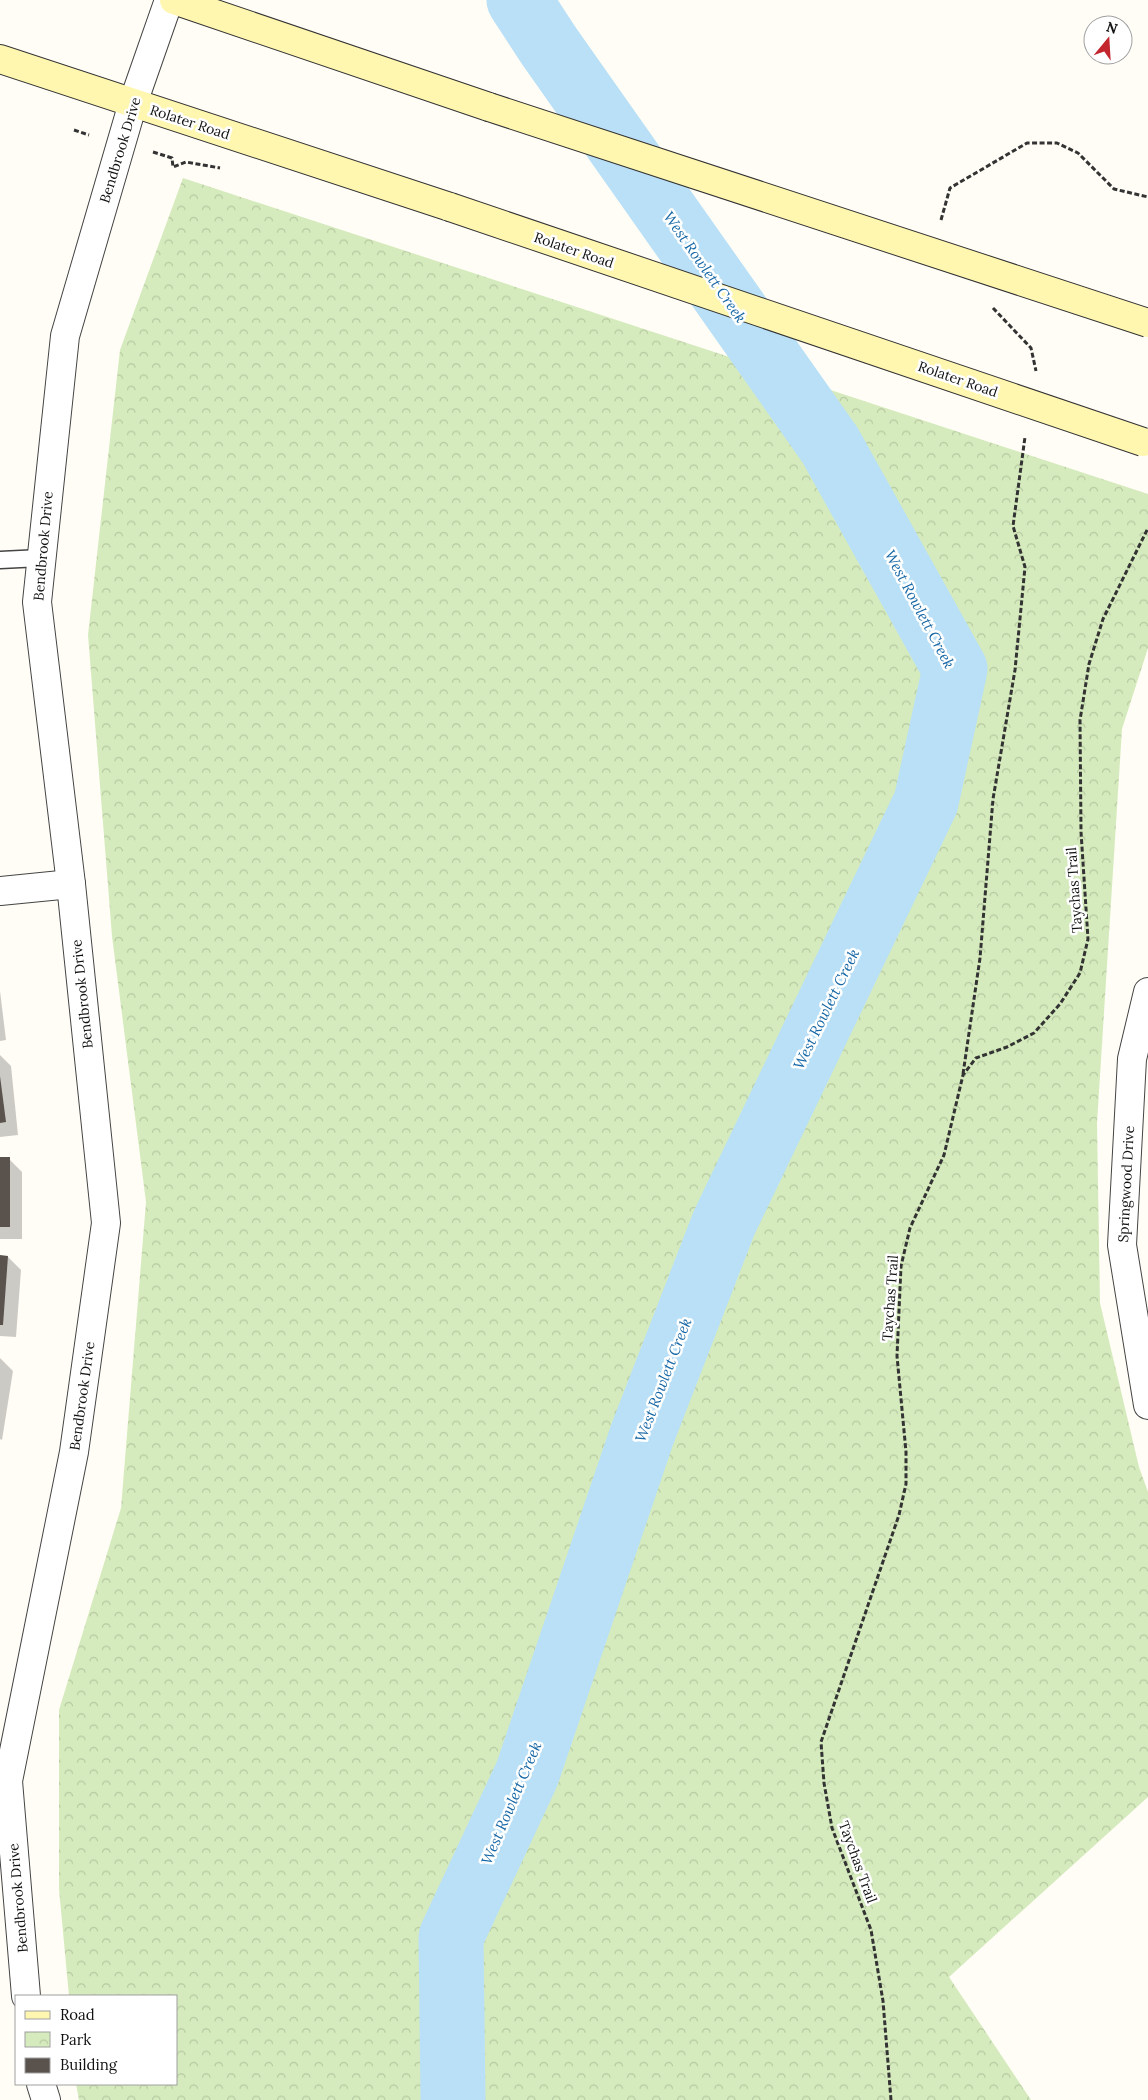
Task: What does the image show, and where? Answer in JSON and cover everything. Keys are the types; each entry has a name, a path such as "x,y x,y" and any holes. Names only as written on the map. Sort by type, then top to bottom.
{"main road":[{"path":"174,0 489,107 1148,323"},
{"name":"Rolater Road","path":"0,59 450,207 1146,442"}],"street":[{"name":"Bendbrook Drive","path":"26,1995 8,1781 74,1452 106,1223 71,884 37,602 65,336 133,103 169,0"},
{"path":"0,891 71,884"},
{"name":"Springwood Drive","path":"1148,992 1132,1059 1122,1245 1148,1406"},
{"path":"41,2085 46,2100"}],"lane":[{"path":"0,560 41,558"}],"path":[{"path":"74,130 172,158 173,168 186,162 221,168"},
{"path":"940,222 950,188 1026,144 1057,143 1078,153 1114,189 1148,197"},
{"path":"991,306 1031,348 1036,374"},
{"path":"963,1075 980,958 993,799 1015,670 1025,567 1013,526 1027,429"},
{"name":"Taychas Trail","path":"891,2100 883,2001 871,1930 832,1828 824,1783 822,1742 899,1515 906,1484 906,1452 897,1356 901,1266 910,1228 944,1155 963,1075 976,1058 1007,1047 1034,1033 1060,1004 1080,973 1088,938 1081,832 1080,720 1089,664 1103,619 1148,528"}],"green space":[{"path":"183,178 1148,494 1148,648 1122,729 1097,1123 1100,1303 1139,1467 1148,1492 1148,1797 949,1977 1031,2100 79,2100 76,2085 178,2085 178,1995 69,1995 59,1889 59,1710 121,1508 146,1202 112,936 88,635 120,350"}],"building":[{"path":"0,1076 6,1122 0,1123"},
{"path":"0,1157 10,1157 10,1227 0,1227"},
{"path":"0,1255 8,1256 3,1325 0,1325"}],"waterway":[{"name":"West Rowlett Creek","path":"453,2100 451,1937 527,1774 642,1435 724,1223 926,802 955,669 830,445 549,46 519,0"}]}
